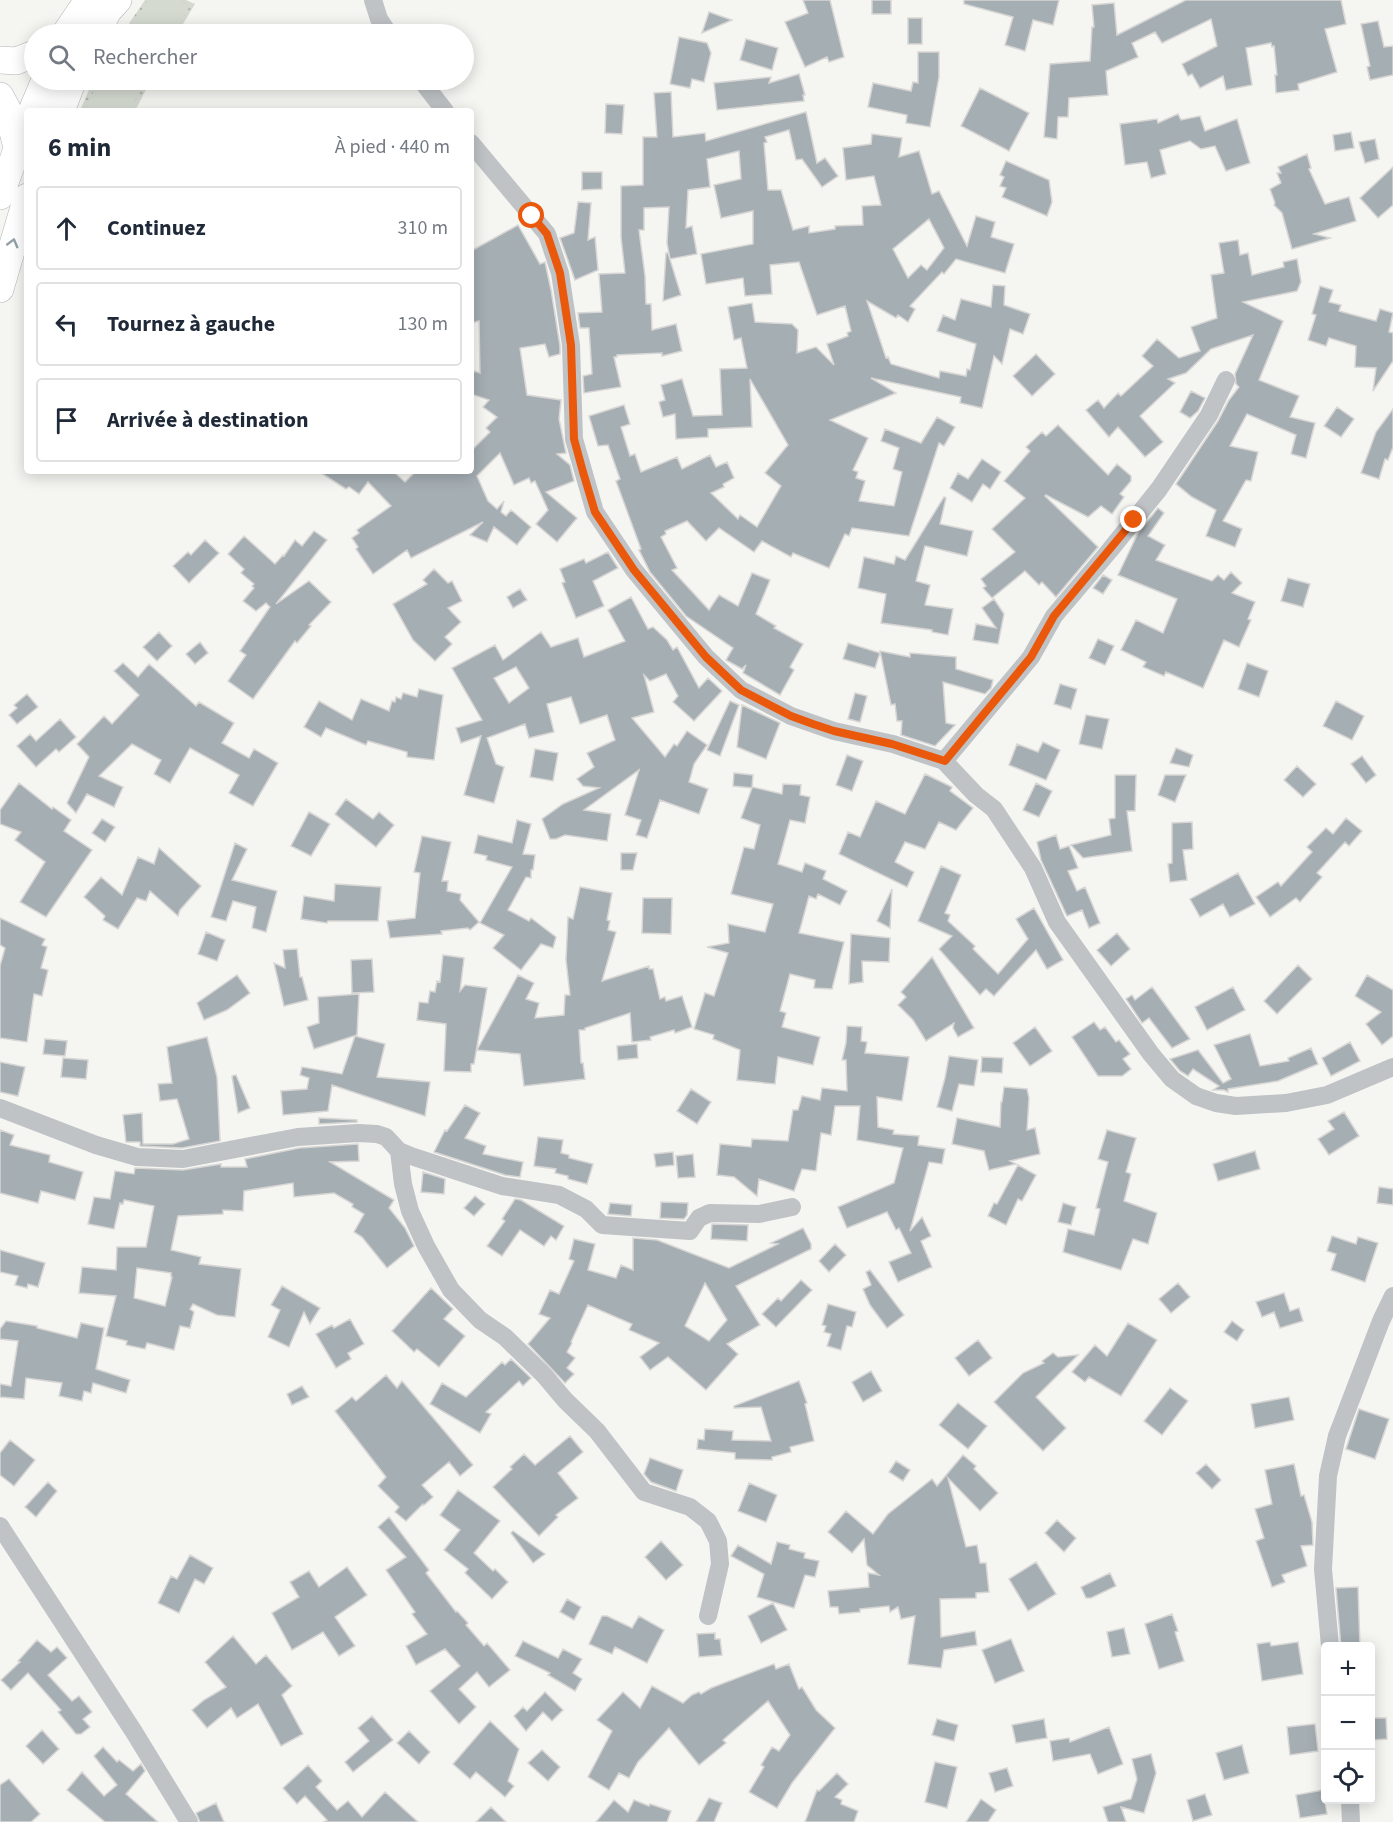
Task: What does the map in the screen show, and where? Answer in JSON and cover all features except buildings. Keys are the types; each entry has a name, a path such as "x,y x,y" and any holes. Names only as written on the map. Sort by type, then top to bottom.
{"highway":[{"path":"72,24 88,0"},
{"path":"101,24 108,11 118,0"},
{"path":"0,60 16,61 24,58"},
{"path":"33,108 41,90"},
{"path":"62,108 69,90"},
{"path":"0,96 22,134 0,196"},
{"path":"0,289 24,206"}],"street":[{"path":"373,0 382,24"},
{"path":"429,90 443,108"},
{"path":"474,147 547,234 560,273 571,345 574,439 595,512 634,570 706,657 741,690 791,716 823,728 892,744 945,761 976,795 994,809 1033,868 1057,922 1151,1054 1172,1079 1196,1096 1216,1103 1236,1106 1286,1103 1327,1095 1393,1067"},
{"path":"945,761 1031,657 1054,616 1159,489 1209,415 1226,380"},
{"path":"0,1108 96,1144 137,1156 183,1159 298,1137 357,1133 386,1137 399,1152 502,1186 559,1195 586,1209 602,1225 690,1230 699,1218 710,1213 759,1215 792,1207"},
{"path":"399,1152 403,1184 410,1211 426,1246 451,1290 480,1320 505,1338 544,1375 565,1400 597,1431 644,1492 690,1508 708,1521 718,1541 720,1564 708,1616"},
{"path":"1330,1642 1323,1569 1328,1476 1337,1436 1381,1321 1393,1296"},
{"path":"0,1526 134,1732 189,1822"},
{"path":"1350,1804 1351,1822"}],"shaded area":[{"path":"145,0 186,0 195,4 183,24 129,24"},
{"path":"148,0 180,0 190,6 179,24 132,24"},
{"path":"89,90 146,90 137,108 81,108"},
{"path":"94,90 141,90 131,108 85,108"}],"route":[{"path":"532,216 547,234 560,273 571,345 574,439 595,512 634,570 706,657 741,690 791,716 834,731 892,744 945,761 1031,657 1054,616 1134,520"}]}
